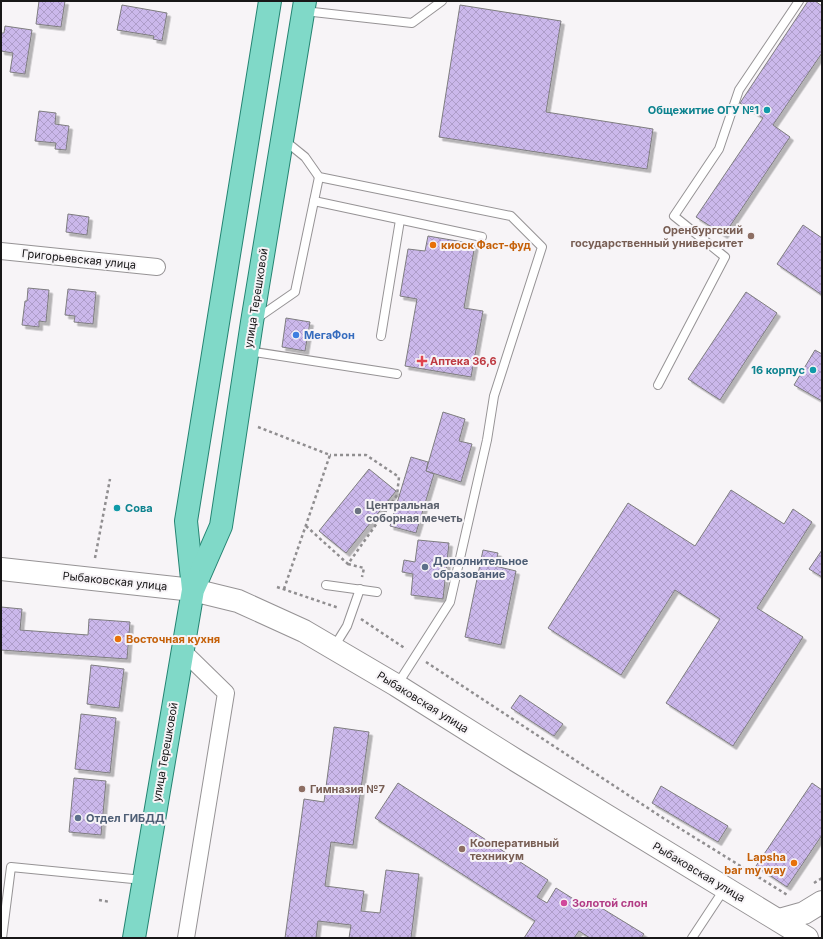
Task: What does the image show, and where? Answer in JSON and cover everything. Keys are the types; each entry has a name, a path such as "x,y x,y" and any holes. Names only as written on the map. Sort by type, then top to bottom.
{"main road":[{"name":"улица Терешковой","path":"193,590 186,521 270,1"},
{"name":"улица Терешковой","path":"134,938 193,590 221,526 252,322 304,6"},
{"name":"Рыбаковская улица","path":"1,569 193,590 238,601 304,631 396,685 803,935"},
{"path":"778,920 804,913 822,902"},
{"path":"803,935 822,928"}],"street":[{"name":"Григорьевская улица","path":"1,251 157,267"},
{"path":"183,651 226,693 186,938"}],"lane":[{"path":"304,6 412,23 442,1"},
{"path":"658,385 725,257 674,216 719,149 740,90 799,1"},
{"path":"282,138 305,157 319,177 511,216 542,247 494,396 487,440 450,602 396,685"},
{"path":"252,322 296,292 319,177"},
{"path":"314,201 482,237"},
{"path":"381,336 400,220"},
{"path":"248,351 397,374"},
{"path":"326,585 377,592"},
{"path":"333,648 347,626 360,589"},
{"path":"1,866 144,880"},
{"path":"2,938 11,867"},
{"path":"692,938 725,887"}],"path":[{"path":"258,427 330,455 366,455 400,477 397,495 348,564"},
{"path":"284,589 330,455"},
{"path":"96,558 110,479"},
{"path":"306,526 348,564 364,568 360,589"},
{"path":"277,587 352,613 663,818 794,899"},
{"path":"99,900 110,902"}],"building":[{"path":"39,1 65,1 61,27 36,24"},
{"name":"Общежитие ОГУ №1","path":"808,1 815,1 822,6 822,53 773,125 790,137 724,235 696,217 763,118 740,103"},
{"path":"122,5 167,13 162,41 153,39 154,36 117,30"},
{"path":"460,5 561,21 546,112 653,129 647,169 439,137"},
{"path":"5,26 32,30 25,74 10,72 13,53 1,51 1,33 4,33"},
{"path":"39,111 56,113 55,124 69,126 66,150 55,149 56,143 35,141"},
{"path":"68,214 89,217 87,235 66,232"},
{"path":"803,225 822,238 822,295 777,264"},
{"path":"428,236 475,244 464,308 483,311 471,377 405,366 417,299 400,296 408,249 425,251"},
{"path":"28,288 49,290 46,322 39,321 39,327 22,325"},
{"path":"68,289 96,292 93,324 74,322 75,316 65,315"},
{"path":"746,292 777,313 720,400 688,379"},
{"name":"МегаФон","path":"286,318 310,322 305,351 282,347"},
{"name":"16 корпус","path":"815,350 822,354 822,401 794,385"},
{"path":"443,412 465,419 459,441 472,444 461,482 426,471"},
{"path":"411,457 428,462 426,471 434,474 416,533 390,526"},
{"name":"Центральная соборная мечеть","path":"369,469 396,491 346,553 319,531"},
{"path":"731,490 784,524 793,509 812,522 757,608 803,637 733,746 666,703 720,619 675,590 621,675 548,628 628,503 695,546"},
{"name":"Дополнительное образование","path":"418,540 449,543 443,599 411,595 413,574 402,572 404,560 415,562"},
{"path":"483,550 498,553 495,566 516,571 501,645 465,637"},
{"path":"822,550 822,577 809,569"},
{"path":"1,607 22,609 20,630 88,635 89,619 130,622 127,659 1,650"},
{"path":"91,665 124,669 119,708 87,704"},
{"path":"520,695 563,724 554,736 511,708"},
{"path":"81,714 116,718 110,773 75,769"},
{"path":"334,727 369,732 353,845 331,842 325,886 364,891 361,911 380,913 386,870 419,874 411,938 349,938 351,925 318,921 316,938 285,938 304,799 324,802"},
{"path":"74,778 106,781 101,835 69,832"},
{"name":"Кооперативный техникум","path":"398,783 548,880 537,897 547,903 556,888 591,910 595,904 644,934 641,938 590,938 579,931 574,938 524,938 535,921 375,818"},
{"path":"812,783 822,790 822,835 787,887 756,866"},
{"path":"661,786 728,826 718,842 652,803"}],"place":[{"name":"Общежитие ОГУ №1","path":"767,110"},
{"name":"Оренбургский государственный университет","path":"751,236"},
{"name":"киоск Фаст-фуд","path":"433,245"},
{"name":"МегаФон","path":"296,335"},
{"name":"Аптека 36,6","path":"422,361"},
{"name":"16 корпус","path":"813,370"},
{"name":"Сова","path":"117,508"},
{"name":"Центральная соборная мечеть","path":"358,511"},
{"name":"Дополнительное образование","path":"425,567"},
{"name":"Восточная кухня","path":"118,639"},
{"name":"Гимназия №7","path":"302,789"},
{"name":"Отдел ГИБДД","path":"78,818"},
{"name":"Кооперативный техникум","path":"462,849"},
{"name":"Lapsha bar my way","path":"794,863"},
{"name":"Золотой слон","path":"564,903"}]}
